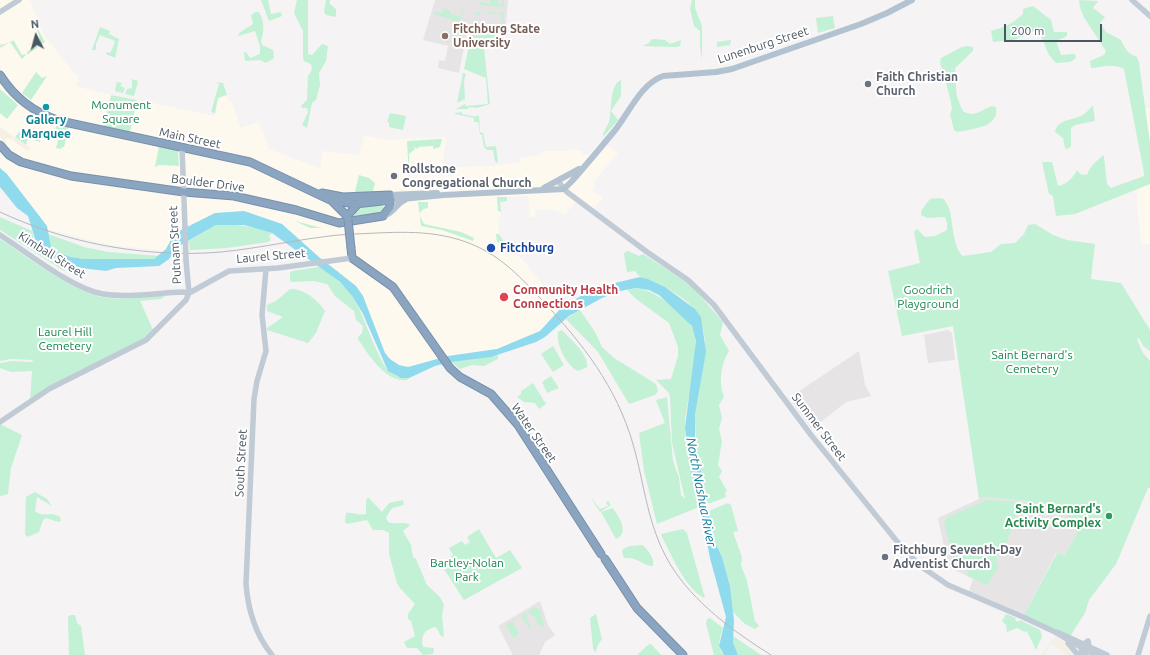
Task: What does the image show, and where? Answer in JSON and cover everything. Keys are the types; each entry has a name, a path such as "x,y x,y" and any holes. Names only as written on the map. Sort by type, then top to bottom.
{"highway":[{"name":"Main Street","path":"0,75 6,87"},
{"name":"Main Street","path":"0,81 18,99 35,111 60,121 250,162 316,192 330,200 390,198"},
{"name":"Boulder Drive","path":"0,145 16,160 57,173 184,192 234,196 296,210 339,223 383,216"},
{"name":"Main Street","path":"316,192 359,204 378,202 390,198"},
{"path":"383,216 390,209 390,198"},
{"path":"330,200 347,218"},
{"path":"348,200 347,218 352,258"},
{"path":"378,202 382,202 386,206 386,212 383,216"},
{"path":"347,218 359,204"},
{"name":"Water Street","path":"352,258 393,286 447,365 460,377 491,394 518,425 637,608 683,655"}],"main road":[{"path":"0,12 20,0"},
{"name":"Lunenburg Street","path":"564,189 616,128 646,88 658,78 668,75 716,72 732,69 867,21 892,11 912,0"},
{"path":"1132,0 1150,16"},
{"name":"Putnam Street","path":"182,147 186,260 189,293"},
{"name":"Lunenburg Street","path":"558,182 584,166"},
{"name":"Summer Street","path":"558,182 564,189 647,252 688,280 714,304 811,435 895,539 919,565 948,585 1053,631 1084,651"},
{"name":"Main Street","path":"542,189 558,182"},
{"name":"Main Street","path":"390,198 412,199 444,195 564,189"},
{"name":"Main Street","path":"390,198 433,193 444,195"},
{"name":"Boulder Drive","path":"383,216 392,213 400,202 412,199"},
{"name":"Kimball Street","path":"0,235 70,280 91,291 116,295 189,293"},
{"name":"Laurel Street","path":"0,422 49,389 146,340 186,300 189,293 229,271 305,265 352,258"},
{"name":"South Street","path":"266,269 262,315 266,351 257,381 254,399 246,584 248,604 252,620 262,642 272,655"},
{"path":"1138,655 1150,616"},
{"path":"1053,631 1084,651 1098,655"},
{"path":"1084,651 1107,655"}],"shaded area":[{"path":"0,0 30,0 43,34 75,74 79,76 76,86 98,92 215,116 218,97 227,95 229,102 232,101 240,128 259,122 269,149 320,168 323,151 359,155 364,135 387,140 446,137 442,168 501,165 520,162 519,158 541,155 541,152 545,151 568,151 568,149 582,151 582,154 589,155 601,141 618,153 593,183 595,185 592,190 603,198 591,212 575,202 565,215 555,210 535,210 535,217 530,217 528,196 507,197 507,201 500,202 501,217 498,218 499,234 508,248 530,266 528,268 541,282 558,311 540,331 497,349 448,356 408,367 399,365 390,359 385,353 363,296 336,269 319,257 282,224 244,211 215,213 181,230 173,236 165,251 110,245 47,229 47,226 7,174 0,168"},
{"name":"Fitchburg State University","path":"435,0 508,0 505,35 467,32 459,73 438,68 439,60 445,61 448,46 423,40"},
{"path":"1150,107 1150,143 1145,109"},
{"path":"1150,184 1150,244 1141,243 1137,191"},
{"path":"948,330 952,333 955,360 928,363 924,335"},
{"path":"859,351 865,385 871,396 846,402 812,429 789,398"},
{"path":"983,497 1027,501 1079,521 1081,525 1065,555 1056,553 1023,617 968,594 973,579 949,567 947,561 938,518"},
{"path":"540,601 548,625 555,635 545,642 539,655 513,655 498,626"}],"green space":[{"path":"261,0 268,0 271,14 281,12 282,16 269,21"},
{"path":"297,0 308,0 308,54 312,55 322,44 328,46 326,61 319,73 320,85 316,100 312,103 307,128 302,125 308,112 307,108 302,108 301,106 307,100 308,76 312,70 311,64 304,61 303,57 303,31 294,13"},
{"path":"326,0 330,0 330,4 336,9 336,17 326,15 324,12"},
{"path":"480,0 480,2 489,4 491,0 498,0 497,4 502,4 504,0 504,7 481,5 479,4"},
{"path":"692,0 695,0 695,8 702,26 702,60 700,31 694,26 690,9"},
{"path":"1079,0 1098,1 1093,8 1105,17 1100,23 1106,32 1121,40 1127,51 1137,57 1150,143 1150,184 1075,214 1056,216 1053,196 1049,194 1042,162 1052,162 1058,186 1069,180 1077,170 1080,174 1087,175 1103,155 1107,184 1111,188 1144,176 1124,69 1116,66 1091,68 1090,61 1104,55 1106,51 1085,19 1080,8"},
{"path":"465,5 460,22 434,14 435,11 443,13 444,8 449,10 451,14 460,17"},
{"path":"1033,6 1051,20 1054,32 1067,32 1067,36 1056,41 1061,55 1075,54 1076,58 1070,62 1056,63 1049,55 1039,31 1036,30 1014,40 993,42 991,31 1002,28 1011,23 1023,14 1023,9"},
{"path":"255,12 259,12 263,23 262,45 273,50 274,58 266,63 260,60 245,61 244,52 246,52 250,58 260,54 260,46 255,31 238,36 239,33 253,24 251,15"},
{"path":"480,12 479,15 476,15 474,26 478,27 478,30 500,32 502,29 502,14 491,13 490,15 490,12 504,13 501,49 484,48 490,104 477,108 468,107 468,109 456,109 465,104 466,106 488,104 486,78 464,69 476,13"},
{"path":"833,16 835,28 818,33 816,18"},
{"path":"461,22 465,24 460,44 444,41 445,38 446,41 452,42 456,40"},
{"path":"37,27 45,42 27,55 27,52 41,42 37,29 33,30"},
{"path":"100,27 110,31 109,34 119,39 115,58 106,54 107,52 110,53 115,41 100,35 96,44 96,50 92,50"},
{"path":"652,39 665,40 670,44 681,40 680,46 676,47 643,46 649,43"},
{"path":"15,40 14,41 22,55 26,55 22,59 10,42 0,48 1,43 2,45"},
{"path":"731,40 730,45 717,47 717,42"},
{"path":"962,47 973,47 973,51 955,68 958,100 964,112 972,114 992,106 996,107 996,114 994,119 983,126 957,132 954,130 950,114 952,109 950,98 940,62 941,58"},
{"path":"36,72 42,78 47,76 31,100 22,93"},
{"path":"463,73 466,74 464,81 465,99 457,103"},
{"path":"132,79 138,81 134,96 125,94 127,89 132,88"},
{"path":"117,80 117,82 123,82 120,86 125,88 123,93 115,91"},
{"path":"621,80 621,96 611,111 618,120 603,137 604,131 609,122 614,87"},
{"path":"216,82 223,83 227,95 218,98 215,113 211,112 219,84"},
{"path":"0,89 18,105 7,119 0,113"},
{"name":"Monument Square","path":"111,95 137,100 129,136 103,130"},
{"path":"1093,105 1095,121 1075,125 1071,128 1071,146 1068,149 1065,148 1063,138 1055,132 1057,128 1065,121 1081,116"},
{"path":"462,112 462,114 476,117 477,115 479,116 480,132 483,133 486,147 496,146 498,163 495,161 493,150 487,150 484,147 482,135 480,134 478,122 474,122 474,118 455,114"},
{"path":"390,113 406,116 403,130 389,127 389,122 387,122"},
{"path":"57,124 69,127 64,147 61,149 56,148 60,133 55,130"},
{"path":"22,129 25,130 24,133 35,139 38,137 41,138 40,142 28,138 26,145 15,137"},
{"path":"442,139 440,147 433,149 433,146 418,147 418,149 414,147 415,149 409,154 409,179 407,141"},
{"path":"159,146 178,150 179,166 159,165 155,167"},
{"path":"359,175 369,178 375,183 373,191 381,192 356,193 355,191"},
{"path":"497,197 507,197 507,201 500,202 501,212 498,211"},
{"path":"930,199 944,199 949,208 955,242 957,248 963,256 991,252 1001,244 1015,243 1024,234 1028,225 1035,224 1053,235 1067,240 1095,244 1091,279 1121,283 1150,330 1150,351 1143,346 1139,338 1137,340 1143,353 1150,361 1150,488 1148,488 1116,564 1089,600 1085,613 1067,641 1023,617 1057,553 1065,555 1081,525 1079,521 1027,501 983,497 979,499 953,326 902,336 888,271 920,263 914,232 917,229 925,237 935,236 947,230 945,217 927,218 921,215 921,211"},
{"path":"418,202 428,202 428,208 423,209 419,213"},
{"path":"379,204 384,207 382,213 354,218 354,215 362,207"},
{"path":"420,215 424,224 461,232 474,238 473,241 442,230 421,226"},
{"path":"0,217 32,231 34,239 66,264 81,268 68,268 64,271 0,230"},
{"path":"295,221 321,228 310,228"},
{"path":"216,225 237,225 258,229 272,233 269,236 271,240 268,242 227,248 190,250 189,241"},
{"path":"48,234 84,247 108,252 160,256 154,259 84,259 71,257 56,252 51,247"},
{"path":"496,234 499,234 508,248 497,242"},
{"name":"Laurel Hill Cemetery","path":"0,239 68,283 97,296 129,298 165,296 161,299 140,301 154,332 151,336 30,402 32,371 11,372 0,368 0,363 12,361 32,362 33,360 11,359 0,361"},
{"path":"628,251 639,256 643,254 690,284 723,322 720,335 729,351 721,373 721,385 724,397 719,405 722,418 719,429 722,441 718,465 722,471 719,477 727,491 725,493 726,497 708,504 699,461 695,428 695,405 705,346 700,317 695,309 677,294 640,276 635,271 627,272 624,254"},
{"path":"319,267 333,277 354,298 385,366 389,371 396,375 409,378 407,380 399,380 392,377 372,359 358,339 362,333 363,326 356,320 354,311 335,296 327,284 314,281 290,281 290,273 292,271"},
{"path":"636,288 656,295 673,307 690,324 695,337 695,363 687,405 685,429 687,449 699,507 657,524 644,471 639,433 665,423 656,400 667,397 673,461 679,478 681,495 685,499 672,443 670,397 669,393 656,380 671,379 678,356 678,347 669,323 636,299 627,290"},
{"path":"290,289 300,290 310,296 325,311 316,333 308,343 267,330 267,328 283,317 267,311 267,305 276,301"},
{"path":"580,310 595,332 602,347 614,358 656,384 658,391 655,395 629,404 598,352 566,319"},
{"path":"562,330 582,352 587,362 587,367 578,371 566,360 558,337 558,332"},
{"path":"553,346 564,365 553,372 541,354"},
{"path":"498,355 498,359 484,366 472,365 460,369 451,362"},
{"path":"551,376 559,388 547,393 542,382"},
{"path":"533,383 546,404 539,409 535,403 524,402 517,397 521,394 521,391"},
{"path":"0,424 22,435 11,468 8,494 0,496"},
{"path":"35,492 47,499 52,506 37,497 35,511 41,514 57,515 60,517 61,521 58,522 46,518 43,520 39,532 27,537 25,534 26,497"},
{"path":"590,496 600,509 608,506 606,502 608,501 611,505 600,512"},
{"path":"368,497 382,512 389,503 403,500 404,505 392,508 386,517 388,522 405,523 410,525 403,531 411,545 413,557 416,559 427,585 440,597 444,605 442,615 444,637 441,636 435,627 428,630 424,634 422,640 423,647 434,648 433,654 423,655 417,648 407,648 404,642 415,636 411,621 408,619 408,614 415,604 397,583 389,554 389,533 383,530 373,530 367,520 347,524 345,522 346,513 361,515 366,514 366,501"},
{"path":"988,500 1022,502 1004,549 1001,555 999,553 996,557 998,559 995,563 999,566 987,585 968,576 968,572 955,565 944,523 947,517"},
{"path":"728,503 731,505 738,531 733,532 742,557 741,565 747,581 755,621 759,626 755,629 745,624 733,612 730,586 722,557 714,540 709,511"},
{"path":"613,508 623,529 620,536 616,539 601,512"},
{"path":"1024,515 1031,518 1027,529 1020,526"},
{"name":"Bartley-Nolan Park","path":"479,529 496,558 510,550 522,568 464,600 440,563 453,555 449,548 462,541 465,545 470,542 467,537"},
{"path":"683,529 687,533 705,598 698,594 686,581 661,534"},
{"path":"642,545 650,554 653,560 653,566 646,565 637,560 624,558 622,552 623,549 630,546"},
{"path":"535,607 540,610 544,625 541,627 533,615 531,616 528,611"},
{"path":"526,613 528,617 526,618 531,628 529,628 521,616"},
{"path":"596,614 602,639 595,653 593,648 590,618"},
{"path":"1006,614 1016,618 1015,620 1018,622 1020,620 1040,630 1042,636 1036,650 1027,631 1025,632 1017,628 1007,632 1006,625 1002,621"},
{"path":"75,615 77,623 81,626 85,655 69,655 68,617"},
{"path":"710,618 723,628 719,645 724,655 714,655 706,623 707,619"},
{"path":"512,621 519,634 513,638 506,625"},
{"path":"733,636 761,655 738,655 733,642"},
{"path":"649,644 651,644 661,655 637,655"}],"sand":[{"path":"0,127 14,137 12,140 7,138 5,140 8,148 0,136"},
{"path":"15,137 30,148 28,151 12,140"},
{"path":"1057,638 1068,645 1075,655 1066,655 1055,646 1050,645 1044,655 1042,655 1053,639"}],"water":[{"name":"North Nashua River","path":"0,168 7,174 47,226 51,247 56,252 71,257 84,259 154,259 166,249 173,236 181,230 215,213 244,211 282,224 319,257 356,286 363,296 385,353 390,359 399,365 408,367 448,356 497,349 540,331 561,308 594,288 640,277 665,287 695,309 701,317 706,352 695,414 695,440 714,540 722,557 730,586 734,620 733,642 738,655 724,655 719,646 726,617 710,558 697,491 691,473 685,428 696,341 692,326 659,295 649,290 636,288 620,291 602,298 569,316 545,337 536,342 491,357 451,362 435,366 409,378 401,378 388,371 363,314 353,297 340,282 272,233 244,225 216,225 181,245 169,259 159,266 116,268 106,271 81,268 66,264 37,245 28,216 17,208 0,187"}],"pier":[{"path":"709,503 711,510 699,515 698,508"}],"railway":[{"path":"0,212 24,222 75,239 101,245 154,252 221,252 336,235 408,232 452,238 466,242 494,256 519,276 557,316 584,350 608,385 626,423 633,444 651,520 662,549 670,564 702,604 729,626 771,655"}],"place":[{"name":"Fitchburg State University","path":"445,36"},
{"name":"Faith Christian Church","path":"868,84"},
{"name":"Gallery Marquee","path":"46,107"},
{"name":"Rollstone Congregational Church","path":"394,176"},
{"name":"Fitchburg","path":"491,248"},
{"name":"Community Health Connections","path":"504,297"},
{"name":"Saint Bernard's Activity Complex","path":"1109,516"},
{"name":"Fitchburg Seventh-Day Adventist Church","path":"885,557"}],"park label":[{"name":"Goodrich Playground","path":"928,297"},
{"name":"Saint Bernard's Cemetery","path":"1032,362"}]}
